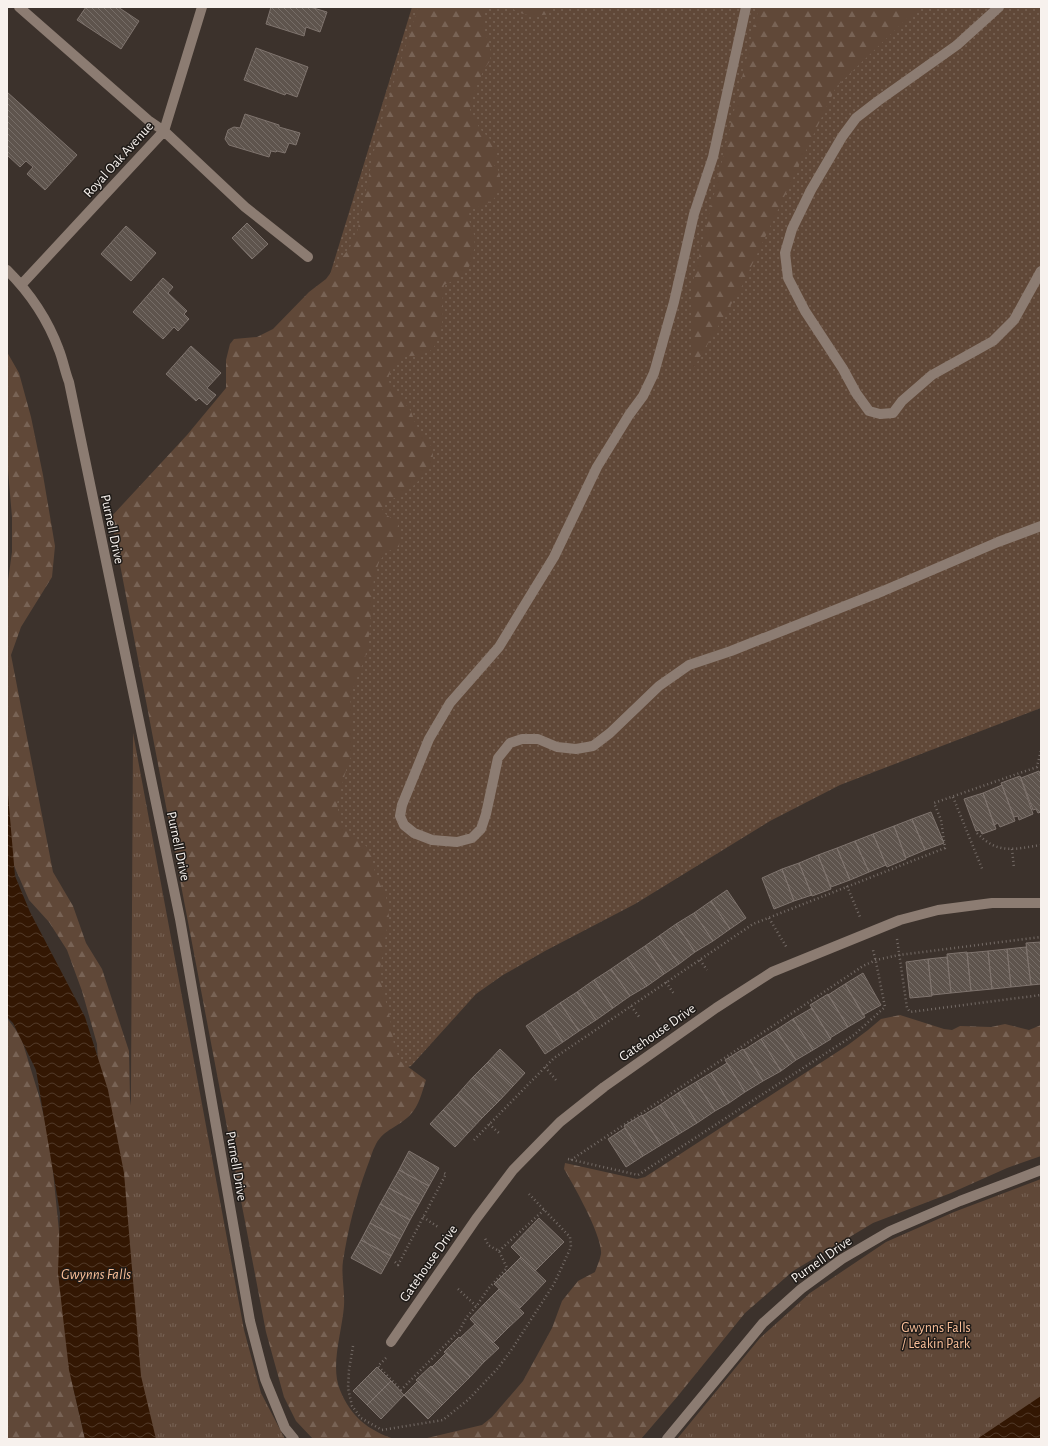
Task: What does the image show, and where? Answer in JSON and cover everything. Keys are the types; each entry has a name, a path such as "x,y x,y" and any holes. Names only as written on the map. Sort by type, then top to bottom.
{"street":[{"path":"19,7 148,120 164,131 245,208 308,257"},
{"name":"Royal Oak Avenue","path":"21,285 164,131 202,7"},
{"path":"746,7 712,157 694,214 674,302 654,373 643,396 629,415 597,467 554,558 499,647 450,703 429,739 402,805 400,816 404,825 414,833 432,840 457,842 472,838 481,829 486,814 498,758 510,743 522,739 538,739 557,747 576,749 593,746 610,734 659,686 689,665 738,648 883,591 998,542 1041,526"},
{"path":"999,7 957,45 856,118 811,190 792,229 785,253 788,278 805,311 843,369 856,393 869,411 880,414 893,413 902,401 932,375 993,341 1014,320 1041,271"},
{"name":"Purnell Drive","path":"7,270 21,285 44,319 59,350 69,382 180,919 250,1321 265,1379 285,1428 294,1439"},
{"name":"Gatehouse Drive","path":"391,1342 476,1219 513,1170 560,1122 604,1087 716,1008 772,972 900,920 938,910 992,903 1041,903"},
{"name":"Purnell Drive","path":"667,1439 763,1323 801,1289 842,1260 890,1231 960,1201 1041,1170"}],"path":[{"path":"474,1140 554,1058 753,924 945,848 941,820 934,803 1037,767 1041,750"},
{"path":"953,797 983,871"},
{"path":"977,833 983,839 1001,849 1041,845"},
{"path":"1012,849 1014,868"},
{"path":"847,886 862,924"},
{"path":"769,918 790,954"},
{"path":"872,946 876,960 885,1007 854,1034 638,1175 570,1160 863,966 876,960 899,955 1041,937"},
{"path":"897,939 907,1008 910,1012 1041,995"},
{"path":"700,960 707,970"},
{"path":"666,982 674,994"},
{"path":"631,1006 640,1018"},
{"path":"545,1067 556,1080"},
{"path":"489,1124 500,1133"},
{"path":"395,1262 398,1265 446,1174 442,1172"},
{"path":"353,1346 348,1388 352,1406 361,1418 382,1430 443,1420 469,1399 498,1368 512,1349 554,1284 571,1247 570,1237 545,1208 529,1194"},
{"path":"499,1251 545,1208"},
{"path":"423,1217 438,1227"},
{"path":"391,1342 390,1354 378,1366 401,1390 460,1330 466,1318 488,1289 507,1268 499,1251 488,1245"},
{"path":"458,1289 476,1306"}],"green space":[{"path":"412,7 1041,7 1041,708 840,785 770,821 635,904 545,951 503,975 476,994 411,1066 229,1125 328,281"},
{"path":"418,7 485,7 483,24 491,52 490,61 484,69 473,95 470,110 480,129 496,145 497,154 494,165 498,169 500,183 498,192 493,200 485,205 470,210 469,219 474,236 473,255 465,273 461,277 444,285 442,325 436,344 431,350 425,353 415,356 401,357 390,372 389,378 392,389 410,409 416,424 429,443 433,452 433,457 430,467 416,483 404,493 388,502 382,508 384,513 398,523 400,534 399,547 386,552 379,562 374,578 369,635 365,658 352,690 350,699 353,719 353,753 348,763 337,803 340,821 351,836 366,846 373,856 373,865 377,878 386,897 389,917 379,974 390,1018 394,1045 400,1061 426,1080 420,1099 413,1111 406,1119 387,1131 379,1139 375,1147 356,1201 350,1225 342,1272 344,1306 336,1360 337,1381 344,1399 355,1415 368,1427 394,1439 313,1439 296,1421 284,1397 266,1332 111,517 187,435 226,388 226,360 230,344 234,339 257,337 273,329 309,292 326,279 350,247 357,233 378,132"},
{"path":"511,7 552,7 548,14 534,15 523,14"},
{"path":"759,7 919,7 836,87 742,286 693,369 692,286"},
{"path":"7,352 19,373 31,417 55,546 52,577 21,627 11,655 53,872 73,906 86,943 102,969 129,1051 130,1099 141,1172 145,1439 99,1083 97,1044 82,991 67,950 49,922 29,900 12,861 7,823 7,588 12,552 12,517 7,459"},
{"path":"133,733 244,1330 261,1393 285,1439 129,1439"},
{"path":"900,1015 944,1029 952,1030 960,1026 991,1027 1005,1024 1029,1030 1041,1025 1041,1156 1007,1168 951,1193 873,1223 793,1271 745,1313 641,1439 423,1439 482,1425 492,1417 523,1381 552,1328 562,1301 578,1281 595,1272 601,1256 600,1246 587,1211 564,1169 565,1163 637,1179 645,1177 848,1045 881,1019"},
{"path":"7,1018 21,1037 39,1096 50,1142 73,1387 85,1439 7,1439"},
{"name":"Gwynns Falls / Leakin Park","path":"1041,1179 1041,1439 677,1439 760,1338 810,1293 886,1242 954,1212"}],"water":[{"name":"Gwynns Falls","path":"7,783 15,876 30,912 85,1017 108,1090 124,1173 141,1376 156,1439 85,1439 69,1370 58,1273 60,1213 36,1070 13,1023 7,1017"},
{"path":"1041,1396 1041,1439 977,1439"}],"building":[{"path":"86,7 118,7 139,21 121,49 77,20"},
{"path":"271,7 310,7 327,12 320,32 306,27 304,36 266,24"},
{"path":"256,48 308,67 297,97 286,93 285,95 244,80"},
{"path":"7,92 77,155 45,190 27,174 33,167 26,161 20,167 7,155"},
{"path":"245,114 300,133 296,145 289,143 285,153 271,151 269,157 229,145 225,139 228,130 234,127 240,128"},
{"path":"247,223 268,244 252,259 232,238"},
{"path":"126,226 156,253 131,281 101,254"},
{"path":"163,278 173,287 168,293 187,311 184,314 189,319 178,331 174,327 163,339 133,312"},
{"path":"191,346 221,373 207,388 216,395 207,405 199,398 196,401 166,374"},
{"path":"1039,771 1041,776 1041,812 1038,813 1036,809 1033,810 1021,778"},
{"path":"1020,776 1033,814 1019,820 1018,816 1014,817 1001,783"},
{"path":"1002,785 1015,821 1000,827 998,823 994,825 983,793"},
{"path":"983,793 996,829 982,834 980,830 976,831 964,799"},
{"path":"931,812 944,843 925,850 912,819"},
{"path":"912,819 925,850 906,858 894,826"},
{"path":"894,826 906,859 887,867 873,834"},
{"path":"873,834 886,865 869,872 855,841"},
{"path":"855,841 869,872 850,880 837,848"},
{"path":"837,848 850,880 831,887 818,855"},
{"path":"818,855 831,889 812,896 799,863"},
{"path":"799,863 812,895 794,901 782,869"},
{"path":"782,869 794,901 774,909 762,878"},
{"path":"727,890 746,918 730,929 711,901"},
{"path":"711,901 730,929 713,941 694,913"},
{"path":"694,913 713,941 695,952 676,924"},
{"path":"676,924 695,952 679,964 659,936"},
{"path":"659,936 679,964 664,974 645,946"},
{"path":"1041,942 1041,984 1031,985 1026,943"},
{"path":"645,946 664,974 647,986 627,958"},
{"path":"1026,947 1031,985 1011,987 1007,949"},
{"path":"1007,949 1011,987 992,989 988,951"},
{"path":"988,951 992,989 971,991 967,953"},
{"path":"967,952 971,991 951,993 947,954"},
{"path":"947,957 951,993 932,995 928,959"},
{"path":"627,958 647,986 630,996 611,969"},
{"path":"928,959 932,996 910,998 906,962"},
{"path":"611,969 630,996 613,1008 594,980"},
{"path":"863,973 881,1005 863,1015 845,984"},
{"path":"594,980 613,1008 596,1020 577,992"},
{"path":"845,984 865,1017 848,1027 828,995"},
{"path":"577,992 596,1020 579,1031 560,1003"},
{"path":"828,994 848,1027 830,1038 810,1005"},
{"path":"560,1003 579,1031 563,1042 544,1014"},
{"path":"812,1008 831,1039 813,1050 793,1019"},
{"path":"544,1014 563,1042 545,1054 526,1026"},
{"path":"793,1019 813,1050 796,1060 776,1030"},
{"path":"776,1030 796,1060 781,1071 761,1039"},
{"path":"761,1039 781,1071 763,1081 744,1050"},
{"path":"500,1049 525,1073 513,1086 488,1062"},
{"path":"743,1049 763,1081 745,1092 725,1060"},
{"path":"488,1062 513,1086 499,1101 473,1077"},
{"path":"727,1063 745,1092 729,1103 711,1073"},
{"path":"711,1073 729,1103 715,1111 696,1082"},
{"path":"473,1077 499,1101 482,1118 457,1095"},
{"path":"696,1082 715,1111 697,1123 678,1093"},
{"path":"678,1093 697,1123 679,1134 660,1105"},
{"path":"457,1095 482,1118 468,1133 443,1110"},
{"path":"660,1105 679,1134 661,1145 642,1116"},
{"path":"443,1110 468,1133 455,1147 430,1124"},
{"path":"642,1115 661,1145 643,1156 624,1126"},
{"path":"625,1128 643,1156 626,1167 608,1139"},
{"path":"409,1151 439,1168 429,1186 399,1170"},
{"path":"399,1170 429,1186 419,1204 389,1188"},
{"path":"389,1188 419,1204 410,1220 380,1204"},
{"path":"380,1204 410,1220 400,1239 370,1223"},
{"path":"539,1218 564,1242 535,1271 511,1247"},
{"path":"370,1223 400,1239 391,1256 361,1240"},
{"path":"361,1240 391,1256 381,1274 351,1258"},
{"path":"521,1257 546,1281 520,1308 494,1284"},
{"path":"499,1289 524,1313 508,1328 484,1304"},
{"path":"484,1304 508,1328 493,1343 470,1319"},
{"path":"475,1324 499,1348 484,1362 460,1338"},
{"path":"459,1337 484,1362 470,1377 444,1352"},
{"path":"446,1353 470,1377 456,1391 432,1367"},
{"path":"431,1366 456,1391 442,1405 416,1380"},
{"path":"377,1367 391,1381 367,1405 353,1391"},
{"path":"391,1381 404,1395 381,1419 367,1405"},
{"path":"418,1381 442,1405 428,1419 404,1395"}]}
